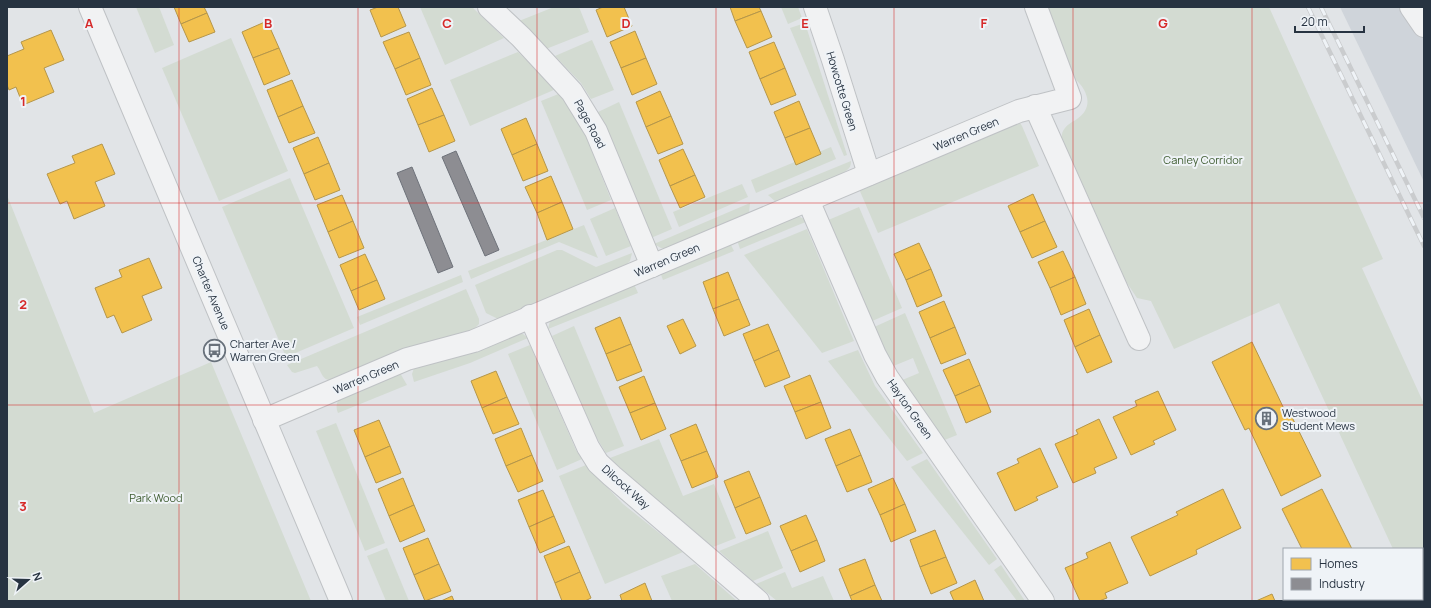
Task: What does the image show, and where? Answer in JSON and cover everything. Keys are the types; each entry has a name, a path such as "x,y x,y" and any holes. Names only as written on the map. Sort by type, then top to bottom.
{"street":[{"name":"Charter Avenue","path":"90,7 341,601"},
{"name":"Page Road","path":"489,7 521,37 572,92 596,131 652,266"},
{"name":"Howcotte Green","path":"815,7 869,174"},
{"name":"Warren Green","path":"264,420 407,359 474,341 530,316 1019,111 1070,98 1036,7"},
{"path":"1411,7 1424,26"},
{"path":"1035,106 1138,339"},
{"name":"Hayton Green","path":"808,200 875,355 887,377 1043,601"},
{"name":"Dilcock Way","path":"530,316 578,428 598,463 758,601"}],"shaded area":[{"path":"1340,7 1424,7 1424,182"}],"green space":[{"path":"136,7 159,7 174,45 155,53"},
{"path":"420,7 472,7 504,38 445,65"},
{"path":"554,7 579,7 589,32 546,49 519,21"},
{"path":"781,7 798,7 802,18 788,24"},
{"name":"Canley Corridor","path":"1046,7 1269,7 1383,259 1362,268 1424,404 1424,601 1416,600 1423,600 1423,548 1393,548 1279,303 1174,349 1151,301 1137,298 1117,268 1062,146 1063,131 1068,125 1083,114 1087,104 1087,98 1082,87 1074,78"},
{"path":"805,23 847,155 844,156 790,28"},
{"path":"231,38 288,171 219,201 162,68"},
{"path":"592,40 614,90 591,99 581,83 555,56"},
{"path":"518,52 556,89 470,126 450,80"},
{"path":"561,93 587,138 611,200 587,210 541,101"},
{"path":"619,102 672,229 651,238 598,112"},
{"path":"1020,123 1022,126 1039,166 878,233 859,189"},
{"path":"831,147 836,159 756,193 751,180"},
{"path":"851,161 849,168 843,173 776,202 768,195"},
{"path":"290,178 354,328 286,357 222,207"},
{"path":"742,184 748,197 679,227 673,212"},
{"name":"Park Wood","path":"7,195 94,413 211,362 311,601 7,601"},
{"path":"750,203 749,213 666,249 654,244"},
{"path":"859,207 902,308 870,322 826,221"},
{"path":"615,208 631,246 606,256 590,219"},
{"path":"798,216 808,221 740,249 737,240"},
{"path":"584,225 598,258 559,242 471,279 468,271"},
{"path":"807,229 854,341 822,353 744,255"},
{"path":"730,243 734,251 663,280 660,272"},
{"path":"557,250 562,250 596,267 632,253 630,261 626,265 500,320 486,313 475,285"},
{"path":"461,275 463,282 360,325 357,317"},
{"path":"634,284 638,293 548,329 550,321 553,318"},
{"path":"466,289 479,319 479,324 473,330 410,347 332,380 324,378 317,366 295,373 292,372 287,365"},
{"path":"905,313 957,435 942,441 900,381 919,373 913,358 891,367 872,328"},
{"path":"574,326 624,446 606,453 592,430 552,336"},
{"path":"518,334 523,334 528,338 470,363 414,382 412,374 414,368 485,349"},
{"path":"530,345 576,450 582,459 557,470 508,354"},
{"path":"858,350 875,386 923,453 907,461 828,361"},
{"path":"400,373 407,385 338,413 337,403 339,399"},
{"path":"336,423 385,543 365,551 316,431"},
{"path":"659,439 683,496 714,484 736,538 713,547 610,458"},
{"path":"927,459 997,559 989,565 911,467"},
{"path":"586,465 623,504 683,552 605,584 559,476"},
{"path":"768,531 783,568 753,581 719,551"},
{"path":"387,548 409,601 386,601 367,556"},
{"path":"695,564 737,601 672,601 661,576"},
{"path":"1001,565 1025,601 1017,601 994,570"},
{"path":"785,572 792,588 823,576 834,601 777,601 756,584"}],"building: Homes":[{"path":"174,7 204,7 207,13 181,24"},
{"path":"378,7 398,7 406,26 381,37 370,10"},
{"path":"603,7 624,7 632,26 607,37 596,10"},
{"path":"730,7 759,7 761,11 735,21"},
{"path":"761,11 772,37 747,48 735,21"},
{"path":"207,13 215,32 189,42 181,24"},
{"path":"267,21 279,48 253,58 242,32"},
{"path":"51,30 64,60 44,68 54,92 23,105 16,87 9,90 7,85 7,56 24,49 21,42"},
{"path":"635,31 646,58 621,68 610,42"},
{"path":"409,32 420,58 395,69 383,42"},
{"path":"774,42 785,68 760,79 749,52"},
{"path":"279,48 290,74 264,85 253,58"},
{"path":"420,58 431,85 406,95 395,69"},
{"path":"646,58 657,84 632,95 621,68"},
{"path":"785,68 796,95 771,105 760,79"},
{"path":"292,80 303,106 278,117 267,90"},
{"path":"432,88 444,115 418,125 407,99"},
{"path":"660,91 671,116 646,127 636,102"},
{"path":"799,101 810,128 785,138 774,112"},
{"path":"303,106 315,133 289,143 278,117"},
{"path":"444,115 455,141 429,152 418,125"},
{"path":"671,116 683,144 658,154 646,127"},
{"path":"526,118 537,144 512,155 501,129"},
{"path":"810,128 821,154 796,165 785,138"},
{"path":"318,137 329,163 304,174 293,148"},
{"path":"102,144 115,174 95,182 105,206 74,219 67,201 60,204 47,174 75,163 72,156"},
{"path":"537,144 548,171 523,181 512,155"},
{"path":"683,149 695,175 670,186 659,160"},
{"path":"329,163 340,190 315,200 304,174"},
{"path":"695,175 705,197 680,208 670,186"},
{"path":"551,176 562,202 537,213 525,187"},
{"path":"1033,194 1045,221 1020,232 1008,206"},
{"path":"342,195 353,221 328,232 317,205"},
{"path":"562,202 573,229 547,240 537,213"},
{"path":"353,221 364,248 339,258 328,232"},
{"path":"1045,221 1057,247 1032,258 1020,232"},
{"path":"919,243 931,269 906,280 894,254"},
{"path":"1063,251 1075,277 1050,288 1038,262"},
{"path":"365,254 377,280 351,291 340,265"},
{"path":"149,258 162,288 142,296 152,320 122,333 114,315 107,318 95,288 122,277 119,270"},
{"path":"931,269 942,296 917,307 906,280"},
{"path":"728,272 739,299 713,309 703,282"},
{"path":"1075,277 1086,304 1061,315 1050,288"},
{"path":"377,280 385,299 359,310 351,291"},
{"path":"739,299 750,325 724,336 713,309"},
{"path":"944,301 955,327 930,338 919,312"},
{"path":"1089,309 1100,335 1075,347 1064,320"},
{"path":"620,317 631,344 606,354 595,328"},
{"path":"683,319 696,346 680,354 667,326"},
{"path":"768,324 779,350 754,361 743,334"},
{"path":"955,327 966,354 941,364 930,338"},
{"path":"1100,335 1112,362 1087,373 1075,347"},
{"name":"Westwood Student Mews","path":"1252,342 1285,411 1288,409 1321,476 1281,496 1249,428 1245,430 1212,362"},
{"path":"631,344 642,371 617,381 606,354"},
{"path":"779,350 790,377 765,387 754,361"},
{"path":"969,359 980,385 955,396 943,370"},
{"path":"496,371 507,397 482,408 471,381"},
{"path":"810,375 821,402 795,412 784,386"},
{"path":"644,376 655,403 630,413 619,387"},
{"path":"980,385 991,412 966,423 955,396"},
{"path":"1158,391 1176,430 1153,441 1155,444 1131,455 1113,417 1137,406 1135,401"},
{"path":"507,397 519,424 493,434 482,408"},
{"path":"821,402 831,428 806,439 795,412"},
{"path":"655,403 666,429 641,440 630,413"},
{"path":"1099,419 1117,458 1094,468 1096,473 1073,483 1055,444 1078,434 1076,430"},
{"path":"379,420 390,446 365,457 354,430"},
{"path":"696,424 707,451 681,461 670,435"},
{"path":"521,428 532,455 506,466 495,439"},
{"path":"850,429 861,455 836,466 825,439"},
{"path":"390,446 401,473 376,483 365,457"},
{"path":"1040,448 1058,487 1036,497 1038,500 1015,511 997,473 1019,463 1017,459"},
{"path":"707,451 718,477 692,488 681,461"},
{"path":"532,455 543,481 518,492 506,466"},
{"path":"861,455 872,482 847,492 836,466"},
{"path":"749,471 760,497 735,508 724,481"},
{"path":"403,478 414,505 389,516 378,489"},
{"path":"893,478 905,504 880,515 868,489"},
{"path":"1223,489 1241,528 1196,550 1197,554 1150,576 1131,537 1178,515 1176,512"},
{"path":"1322,489 1352,548 1302,548 1282,509"},
{"path":"543,490 554,516 529,527 518,500"},
{"path":"760,497 771,524 746,534 735,508"},
{"path":"905,504 916,531 891,542 880,515"},
{"path":"414,505 425,531 400,542 389,516"},
{"path":"806,515 817,540 791,551 780,526"},
{"path":"554,516 565,542 540,553 529,527"},
{"path":"935,530 946,557 920,567 910,540"},
{"path":"428,538 439,564 414,575 403,548"},
{"path":"817,540 825,561 800,572 791,551"},
{"path":"1110,542 1128,583 1105,593 1107,598 1099,601 1080,601 1065,568 1088,558 1086,553"},
{"path":"569,546 580,572 555,583 544,556"},
{"path":"946,557 957,583 931,594 920,567"},
{"path":"865,559 875,585 850,596 839,569"},
{"path":"439,564 451,591 425,601 414,575"},
{"path":"580,572 591,598 585,601 562,601 555,583"},
{"path":"975,580 984,601 954,601 950,592"},
{"path":"645,583 652,601 622,601 620,595"},
{"path":"875,585 882,601 852,601 850,596"},
{"path":"1272,594 1275,601 1256,601"},
{"path":"452,596 454,601 441,601"},
{"path":"1330,600 1380,601 1331,601"}],"building: Industry":[{"path":"456,151 499,250 485,256 442,157"},
{"path":"412,167 453,267 438,273 397,173"}],"railway":[{"path":"1308,7 1424,246"},
{"path":"1321,7 1424,218"}],"place":[{"name":"Charter Ave / Warren Green","path":"215,350"},
{"name":"Westwood Student Mews","path":"1266,419"}]}
